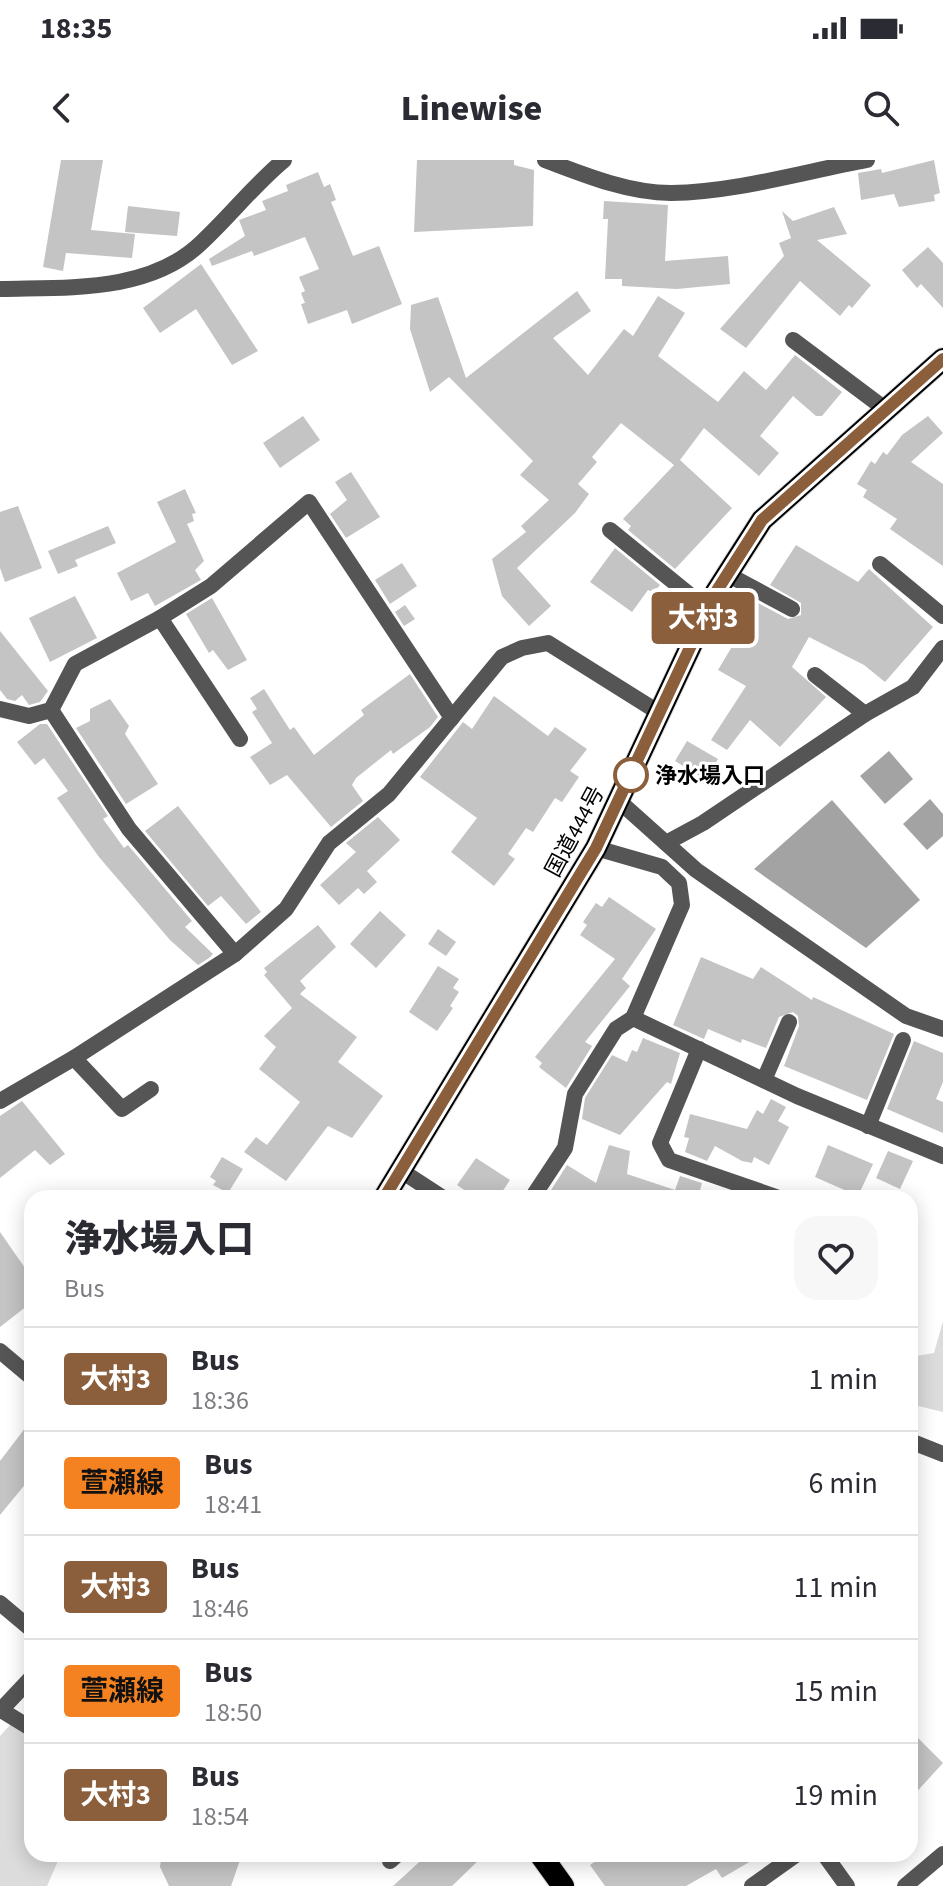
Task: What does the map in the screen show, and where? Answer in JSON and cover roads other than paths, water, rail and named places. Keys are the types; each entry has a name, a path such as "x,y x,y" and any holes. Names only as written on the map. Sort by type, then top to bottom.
{"highway":[{"name":"国道444号","path":"389,1190 596,848 707,609 762,520 943,359"}],"street":[{"path":"545,160 600,180 668,193 712,189 867,160"},
{"path":"0,289 93,286 163,268 199,245 279,161"},
{"path":"793,340 885,409"},
{"path":"0,709 29,716 51,710 75,664 211,586 309,502 452,718"},
{"path":"610,530 707,609"},
{"path":"880,564 943,616"},
{"path":"727,574 792,609"},
{"path":"160,618 240,739"},
{"path":"0,1101 74,1058 235,954 286,909 329,843 389,794 502,657 522,648 548,643 658,712"},
{"path":"666,843 703,823 865,714 913,687 943,648"},
{"path":"815,675 865,714"},
{"path":"51,710 129,829 235,954"},
{"path":"620,802 696,870 906,1016 943,1029"},
{"path":"537,1190 565,1148 575,1094 616,1029 633,1018 682,905 679,883 662,867 596,848"},
{"path":"633,1018 764,1080 943,1156"},
{"path":"764,1080 789,1022"},
{"path":"868,1126 903,1040"},
{"path":"699,1049 660,1143 669,1160 756,1190"},
{"path":"74,1058 122,1109 151,1089"},
{"path":"400,1170 431,1190"},
{"path":"0,1351 24,1371"},
{"path":"918,1444 943,1454"},
{"path":"0,1603 24,1623"},
{"path":"24,1686 0,1711 24,1724"},
{"path":"905,1886 943,1854"},
{"path":"752,1886 786,1862"},
{"path":"830,1862 847,1886"}],"place":[{"name":"浄水場入口","path":"631,775"}]}
